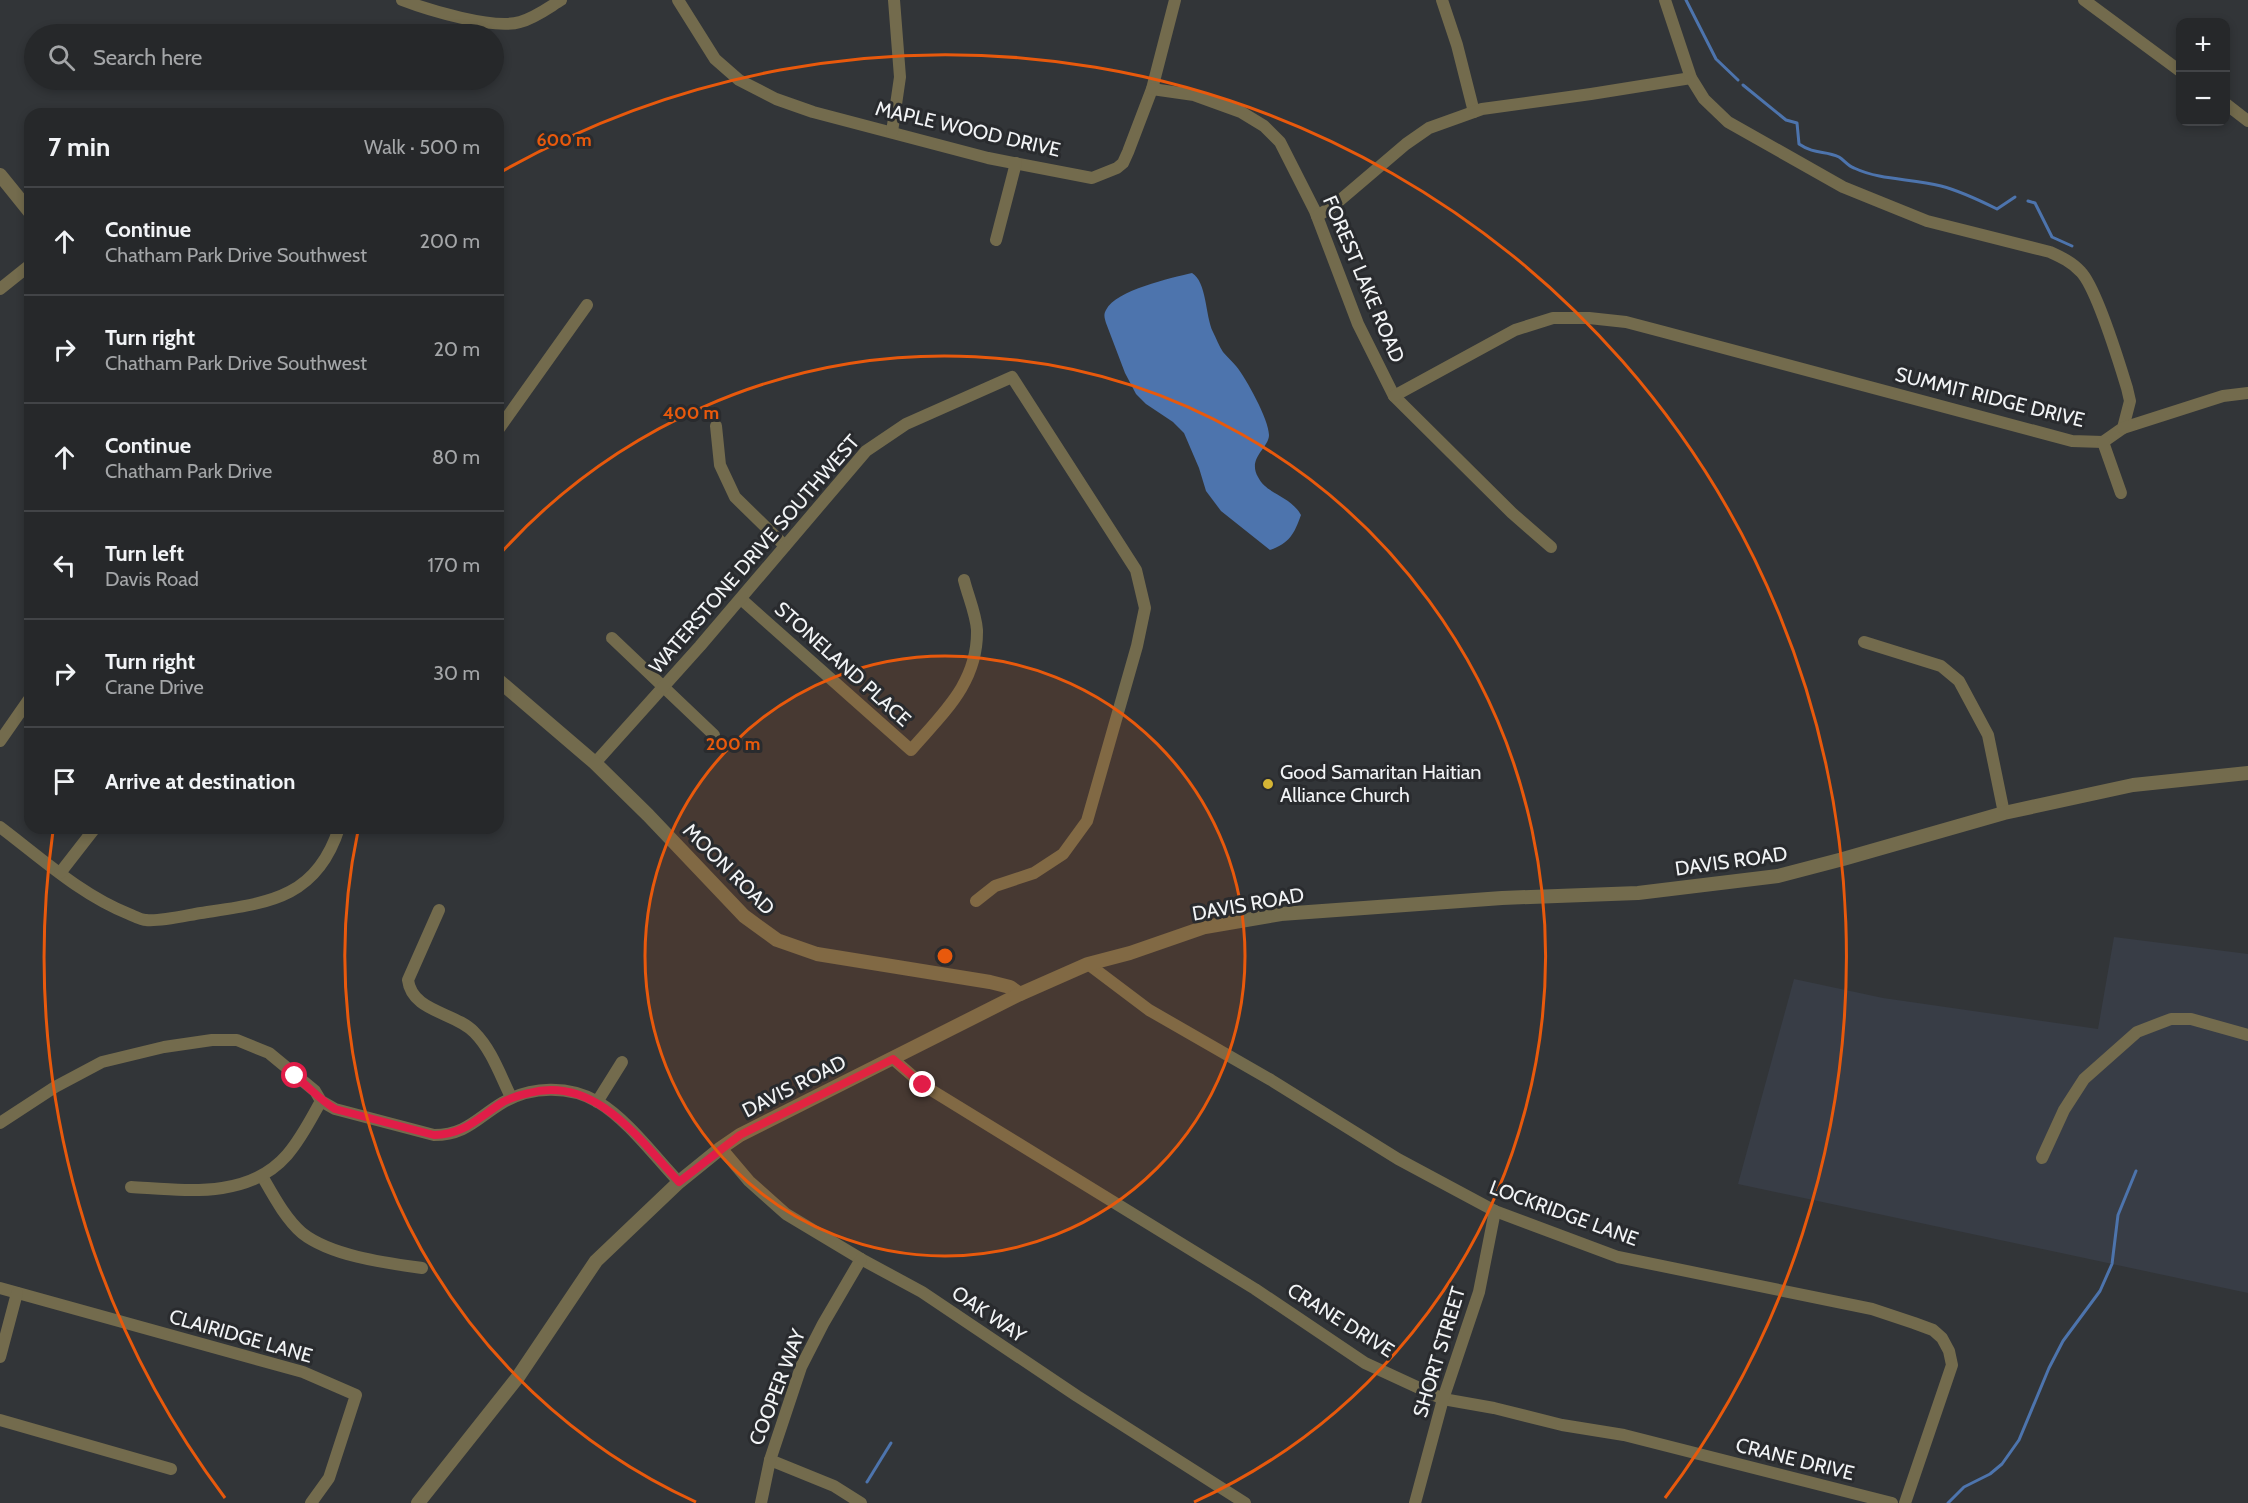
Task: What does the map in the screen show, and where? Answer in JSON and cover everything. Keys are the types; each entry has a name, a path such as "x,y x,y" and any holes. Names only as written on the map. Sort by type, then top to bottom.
{"street":[{"path":"402,0 498,24"},
{"path":"504,25 532,17 561,0"},
{"name":"MAPLE WOOD DRIVE","path":"678,0 715,59 739,80 776,99 813,112 988,158 1092,178 1117,168 1123,163 1152,89 1174,0"},
{"path":"892,132 900,77 894,0"},
{"path":"1442,0 1457,45 1474,112"},
{"path":"1665,0 1691,78 1704,99 1728,122 1843,187 1928,221 2050,252 2068,261 2082,272 2092,288 2130,401 2123,428"},
{"path":"2084,0 2176,67"},
{"path":"1317,216 1332,207 1406,144 1429,128 1474,112 1691,78"},
{"name":"FOREST LAKE ROAD","path":"1152,89 1194,95 1242,112 1264,126 1280,142 1317,216 1358,324 1394,396 1496,498 1551,547"},
{"path":"2230,107 2248,121"},
{"path":"996,240 1016,163"},
{"path":"0,175 24,205"},
{"path":"0,289 24,270"},
{"path":"504,422 587,305"},
{"name":"SUMMIT RIDGE DRIVE","path":"1394,396 1515,330 1553,318 1589,318 1626,322 2072,441 2103,442 2123,428 2223,396 2248,393"},
{"name":"WATERSTONE DRIVE SOUTHWEST","path":"595,763 741,599 866,451 906,424 1012,377 1136,570 1145,608 1137,646 1087,821 1063,854 1034,873 995,885 976,901"},
{"path":"716,426 720,465 735,497 785,546"},
{"path":"2103,442 2121,493"},
{"name":"STONELAND PLACE","path":"741,599 910,750 958,696 974,664 977,629 964,580"},
{"path":"612,638 714,735"},
{"path":"1864,642 1941,666 1959,681 1988,735 2004,813"},
{"name":"MOON ROAD","path":"504,685 595,763 744,916 777,940 817,954 990,982 1010,987 1020,994"},
{"path":"0,741 24,707"},
{"name":"DAVIS ROAD","path":"418,1503 518,1377 596,1261 679,1182 721,1148 740,1135 1020,994 1088,964 1130,953 1205,927 1281,914 1502,897 1638,893 1778,876 2004,813 2133,785 2248,772"},
{"path":"0,827 60,873 107,905 147,920 256,905 276,899 310,880 327,854 336,834"},
{"path":"60,873 90,834"},
{"path":"439,910 408,980 410,990 419,1002 464,1023 474,1032 487,1048 511,1098"},
{"name":"LOCKRIDGE LANE","path":"1088,964 1149,1011 1272,1080 1398,1159 1495,1211 1618,1257 1872,1309 1933,1330 1942,1338 1949,1351 1952,1365 1905,1503"},
{"path":"2042,1158 2064,1110 2084,1079 2137,1032 2171,1019 2192,1019 2248,1035"},
{"path":"0,1123 55,1087 102,1062 164,1047 212,1040 237,1040 269,1053 315,1091 321,1101 335,1109 422,1133 446,1135 470,1126 511,1098 542,1089 564,1090 597,1102 621,1121 679,1182"},
{"name":"CRANE DRIVE","path":"893,1059 923,1085 1255,1289 1365,1364 1443,1399 1624,1436 1892,1503"},
{"path":"597,1102 622,1062"},
{"path":"131,1187 200,1191 243,1184 262,1176 290,1151 321,1101"},
{"name":"OAK WAY","path":"721,1148 749,1181 786,1214 922,1292 1077,1396 1245,1503"},
{"path":"262,1176 289,1218 302,1232 318,1243 348,1254 422,1269"},
{"name":"SHORT STREET","path":"1416,1503 1443,1399 1479,1292 1495,1211"},
{"name":"COOPER WAY","path":"761,1503 770,1460 801,1367 861,1259"},
{"name":"CLAIRIDGE LANE","path":"0,1288 303,1372 356,1395 329,1478 315,1502"},
{"path":"0,1357 17,1293"},
{"path":"0,1420 171,1469"},
{"path":"770,1460 834,1486 861,1503"}],"shaded area":[{"path":"2114,937 2248,954 2248,1293 1738,1184 1794,979 1883,998 2098,1029"}],"water":[{"path":"1192,273 1197,277 1203,291 1210,325 1219,345 1245,380 1268,428 1268,440 1255,464 1258,477 1267,488 1291,503 1301,515 1287,541 1270,550 1221,511 1206,491 1184,433 1136,394 1125,373 1106,323 1104,315 1106,310 1121,296 1145,286"}],"waterway":[{"path":"1686,0 1716,59 1738,80"},
{"path":"1743,85 1786,120 1797,123 1799,144 1810,150 1839,157 1850,166 1875,175 1941,186 1997,209 2015,197"},
{"path":"2028,201 2035,203 2052,237 2072,246"},
{"path":"1948,1503 1964,1487 1990,1474 2002,1464 2019,1440 2049,1368 2063,1341 2100,1291 2112,1264 2118,1215 2136,1171"},
{"path":"867,1482 891,1443"}],"place":[{"name":"Good Samaritan Haitian Alliance Church","path":"1268,784"}],"route":[{"path":"295,1076 315,1091 321,1101 335,1109 434,1135 446,1135 470,1126 511,1098 542,1089 564,1090 597,1102 621,1121 679,1182 740,1135 893,1059 923,1085"}]}
